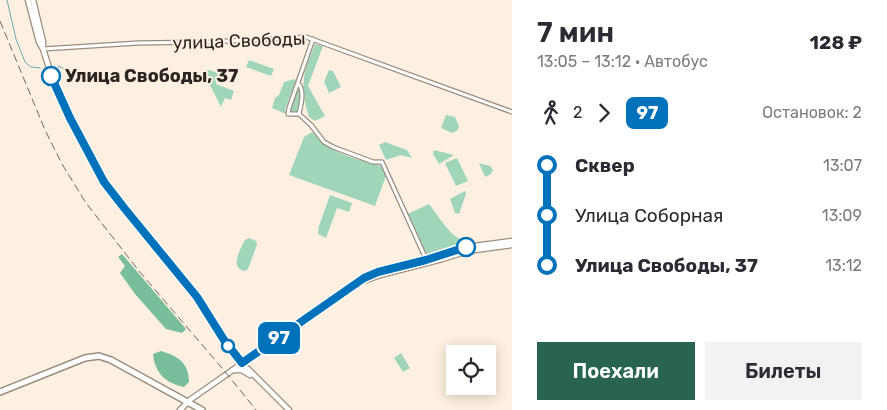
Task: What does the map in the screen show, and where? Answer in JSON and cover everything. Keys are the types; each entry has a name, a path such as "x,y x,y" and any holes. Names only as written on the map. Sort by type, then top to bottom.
{"main road":[{"path":"0,394 93,358 116,365 196,410"},
{"path":"186,404 202,410"}],"street":[{"path":"28,0 39,42 56,89 104,182 197,297 224,340 242,363 289,410"},
{"path":"33,0 43,49"},
{"name":"улица Свободы","path":"43,49 306,36 512,112"},
{"path":"313,39 288,114 299,114 311,125 324,142 333,148 373,162 382,162 426,260"},
{"path":"298,83 302,91 299,114"},
{"path":"180,410 242,363 364,278 378,272 426,260 466,247 512,240"},
{"path":"358,283 468,251 512,245"},
{"path":"233,370 242,370 258,380"}],"green space":[{"path":"315,44 323,46 308,86 325,116 315,121 309,117 303,88 306,70"},
{"path":"249,60 274,69 271,76 246,67"},
{"path":"205,70 219,73 216,84 234,91 231,100 225,98 221,107 204,73"},
{"path":"329,70 333,71 341,87 329,93 324,82"},
{"path":"296,80 285,109 286,114 272,108 284,82"},
{"path":"298,85 301,87 300,101 298,112 295,114 290,113"},
{"path":"446,115 455,117 459,126 458,130 452,133 441,128"},
{"path":"312,132 321,141 337,151 381,166 386,176 375,206 289,175 304,137"},
{"path":"385,142 407,150 412,158 401,155 386,160 379,145"},
{"path":"434,150 454,155 439,164 433,154"},
{"path":"457,158 468,181 456,186 445,163"},
{"path":"479,163 490,166 493,170 491,174 485,177"},
{"path":"465,191 466,194 459,214 455,213 450,199"},
{"path":"330,195 352,203 349,212 337,208 326,238 318,234"},
{"path":"429,204 448,229 462,240 464,244 424,255 405,215"},
{"path":"249,238 256,241 257,245 248,269 245,271 238,266 237,258 245,240"},
{"path":"122,254 186,329 182,333 166,329 135,294 120,273 125,266 118,257"},
{"path":"161,351 173,355 185,365 189,382 184,387 166,380 159,372 153,354"},
{"path":"401,353 410,368 403,372 394,358"}],"waterway":[{"path":"7,0 16,39 25,62 31,67 40,68"},
{"path":"58,66 65,69 68,77"}],"railway":[{"path":"0,21 45,130 62,164 86,203 139,271 256,410"}],"bus line":[{"name":"97","path":"51,76 70,118 104,182 197,297 224,340 242,363 364,278 378,272 426,260 466,247"}],"place":[{"name":"Улица Свободы, 37","path":"51,76"}]}
